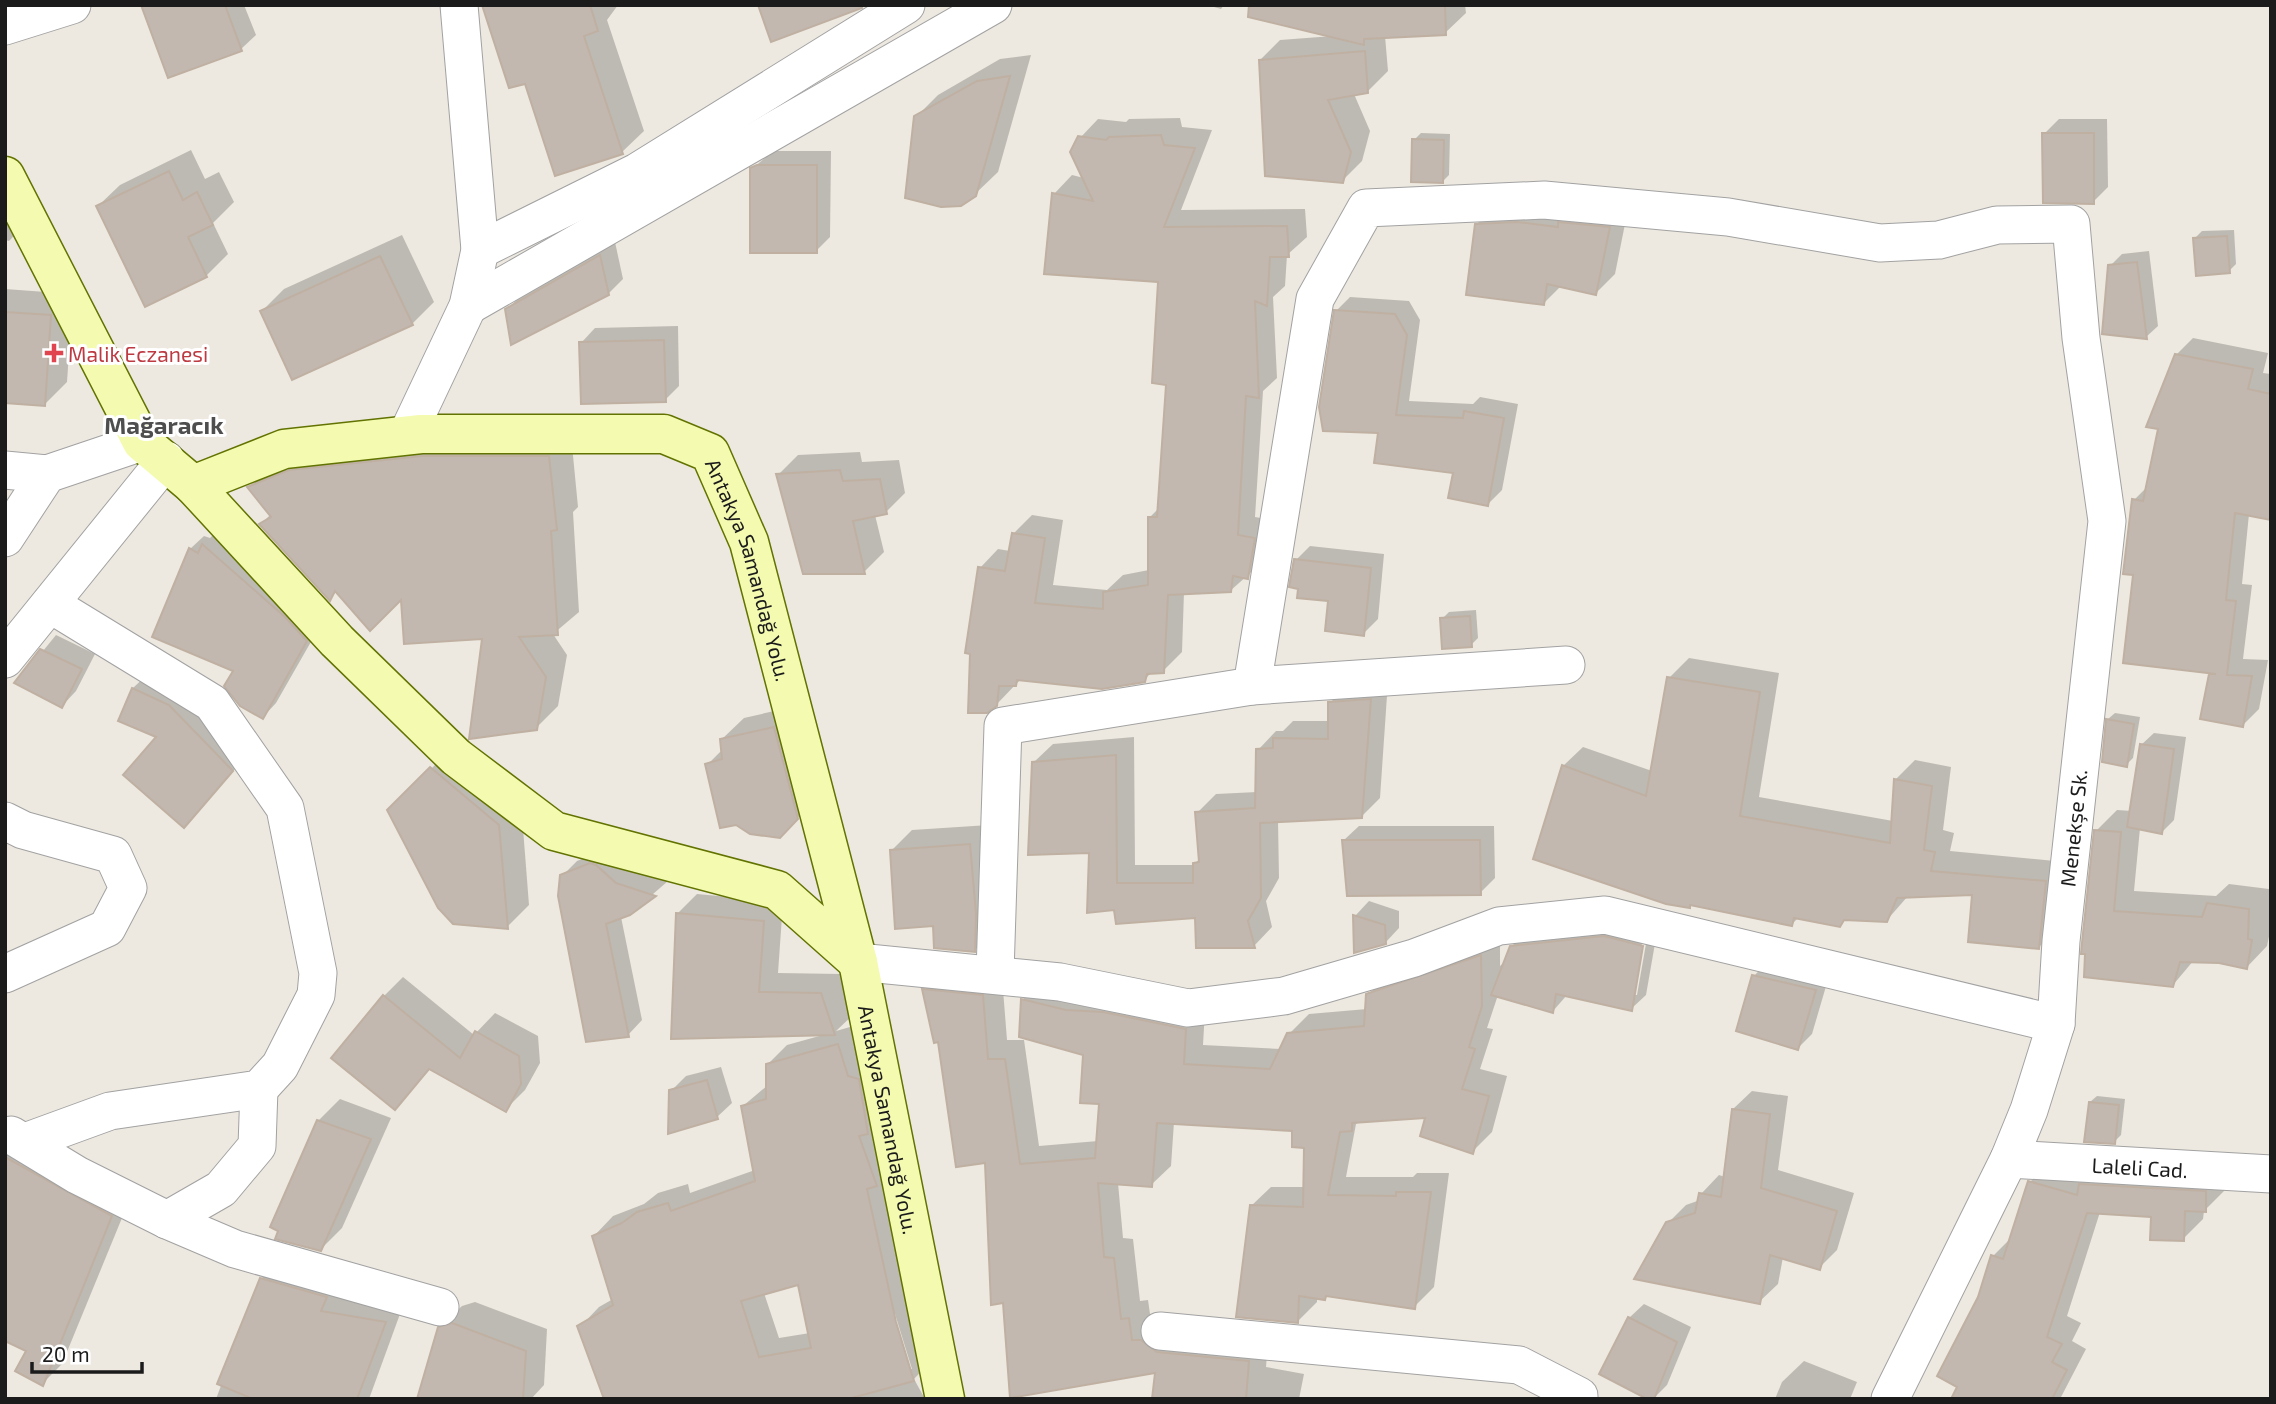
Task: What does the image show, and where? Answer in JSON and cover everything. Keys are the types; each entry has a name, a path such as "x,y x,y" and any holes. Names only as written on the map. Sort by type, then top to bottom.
{"street":[{"path":"5,26 72,5"},
{"path":"407,435 468,306 480,250 459,5"},
{"path":"480,250 638,172 906,5"},
{"path":"468,306 993,5"},
{"path":"5,176 167,463 337,641 456,757 554,831 777,890 859,962 995,973 1060,982 1188,1008 1284,996 1414,958 1499,926 1605,915 2056,1024"},
{"name":"Menekşe Sk.","path":"1252,686 1315,299 1366,208 1544,200 1728,217 1880,243 1939,240 1997,225 2071,224 2081,338 2107,521 2061,941 2056,1024 2029,1111 2009,1158 1890,1399"},
{"name":"Antakya Samandağ Yolu.","path":"167,463 407,435 664,433 710,453 749,542 859,962 945,1399"},
{"path":"5,470 47,474 167,463"},
{"path":"5,659 167,463"},
{"path":"5,538 47,474"},
{"path":"15,1137 110,1111 259,1089 280,1066 316,995 318,972 285,808 212,703 50,604"},
{"path":"995,973 1003,726 1252,686 1566,665"},
{"path":"5,821 23,830 113,855 128,888 107,928 5,974"},
{"path":"167,1220 221,1189 257,1146 259,1089"},
{"path":"15,1137 77,1175 167,1220 236,1250 440,1307"},
{"name":"Laleli Cad.","path":"2009,1158 2271,1174"},
{"path":"1160,1331 1519,1365 1578,1396 1578,1399"}],"building":[{"path":"141,5 225,5 242,51 168,78"},
{"path":"482,5 590,5 598,31 584,36 623,154 555,176 525,84 509,88"},
{"path":"758,5 861,5 862,8 771,42"},
{"path":"1249,5 1445,5 1446,35 1364,39 1364,45 1248,17"},
{"path":"1365,51 1368,93 1328,100 1351,152 1343,183 1265,176 1259,60"},
{"path":"1010,76 976,196 961,206 941,207 905,198 914,116 977,81"},
{"path":"2042,133 2094,133 2094,204 2043,203"},
{"path":"1161,135 1164,145 1195,148 1164,227 1287,226 1289,257 1270,257 1267,306 1255,301 1259,398 1246,396 1238,535 1255,538 1248,579 1233,576 1231,592 1168,595 1164,673 1147,674 1145,682 1102,689 1017,680 1016,686 999,686 997,706 987,713 968,713 970,654 965,653 978,567 1005,571 1012,533 1045,538 1035,603 1103,609 1103,592 1148,585 1148,517 1157,517 1166,385 1152,383 1158,282 1044,274 1052,193 1093,201 1070,152 1078,136 1106,140 1109,137"},
{"path":"1412,139 1444,140 1443,183 1411,182"},
{"path":"757,165 817,165 817,253 750,253 750,168"},
{"path":"169,171 183,200 197,192 213,225 188,237 207,277 145,307 96,206"},
{"path":"1517,222 1558,227 1558,222 1610,227 1596,295 1547,284 1544,305 1466,295 1475,224"},
{"path":"2227,236 2230,273 2196,276 2193,238"},
{"path":"600,255 609,295 511,345 505,309"},
{"path":"380,256 413,325 292,380 260,311"},
{"path":"2137,262 2147,339 2102,334 2108,265"},
{"path":"1334,310 1395,314 1407,335 1396,415 1463,418 1464,411 1504,418 1488,506 1448,498 1453,473 1374,463 1378,433 1323,431 1319,407"},
{"path":"5,312 51,315 45,406 5,403"},
{"path":"664,340 666,402 581,404 579,342"},
{"path":"2175,354 2253,369 2248,389 2271,394 2271,520 2235,513 2226,600 2236,601 2227,675 2252,676 2243,727 2200,719 2209,674 2216,674 2123,663 2133,575 2123,574 2132,499 2143,501 2158,429 2146,427"},
{"path":"422,456 549,456 557,530 551,531 558,635 519,637 546,677 537,730 469,739 482,639 404,644 401,600 370,631 335,591 330,601 259,524 271,517 247,487 289,470"},
{"path":"840,470 843,481 880,479 887,514 853,521 865,574 803,574 776,474"},
{"path":"202,544 285,617 307,641 263,719 240,706 224,686 233,671 152,637 189,548 198,553"},
{"path":"1294,559 1371,568 1364,636 1325,631 1328,601 1297,598 1298,589 1289,587"},
{"path":"1470,616 1472,647 1442,649 1440,618"},
{"path":"40,649 82,669 62,708 14,683"},
{"path":"1667,677 1760,692 1740,816 1890,843 1894,779 1932,786 1924,850 1935,852 1931,871 2046,881 2039,949 1968,942 1972,895 1897,898 1887,922 1844,920 1840,927 1794,918 1792,926 1690,905 1690,908 1666,904 1533,859 1562,765 1646,796"},
{"path":"132,688 169,705 233,771 184,828 123,775 156,737 118,721"},
{"path":"1371,699 1362,818 1260,823 1261,898 1248,921 1255,948 1196,948 1195,918 1116,924 1114,910 1087,913 1089,853 1028,855 1032,762 1116,755 1117,883 1193,883 1193,863 1199,862 1195,812 1255,808 1256,749 1273,748 1273,738 1328,739 1328,702"},
{"path":"2106,719 2134,724 2127,767 2102,762"},
{"path":"774,727 798,819 780,838 750,834 736,825 720,828 705,764 722,759 720,739"},
{"path":"2140,744 2174,749 2162,834 2127,827"},
{"path":"430,767 499,825 508,929 453,924 438,908 387,810"},
{"path":"2094,830 2121,832 2114,911 2202,917 2207,903 2249,909 2248,939 2252,940 2247,969 2219,963 2180,962 2173,987 2084,977 2085,954 2081,954"},
{"path":"1342,840 1480,840 1481,895 1347,896"},
{"path":"970,844 976,914 975,952 934,948 933,926 895,929 890,850"},
{"path":"590,863 616,883 656,896 630,915 606,924 629,1037 586,1042 558,896 560,875"},
{"path":"676,913 764,921 759,992 821,993 835,1035 671,1039"},
{"path":"1353,915 1385,925 1386,944 1354,953"},
{"path":"1604,936 1643,946 1632,1011 1556,994 1553,1013 1491,995 1510,946"},
{"path":"1481,955 1482,1006 1469,1047 1475,1049 1462,1089 1489,1096 1473,1154 1420,1136 1425,1118 1352,1123 1352,1131 1340,1132 1328,1195 1396,1196 1396,1192 1431,1192 1415,1309 1326,1296 1325,1300 1299,1296 1298,1323 1236,1317 1250,1205 1303,1207 1304,1148 1292,1147 1292,1131 1157,1123 1152,1187 1098,1183 1104,1257 1114,1258 1121,1319 1129,1318 1132,1340 1141,1340 1157,1352 1249,1361 1246,1399 1152,1399 1155,1373 1010,1398 1003,1303 991,1305 985,1163 956,1167 938,1042 934,1043 922,989 983,995 988,1059 1005,1059 1020,1164 1095,1158 1099,1104 1080,1103 1083,1055 1019,1037 1021,999 1066,1010 1103,1012 1186,1029 1184,1064 1270,1069 1287,1033 1364,1026 1366,994"},
{"path":"1752,975 1816,990 1798,1050 1736,1031"},
{"path":"383,995 460,1058 475,1031 519,1056 521,1084 506,1112 429,1069 395,1110 331,1058"},
{"path":"838,1044 848,1076 859,1079 868,1134 859,1136 877,1186 867,1189 896,1322 914,1381 848,1399 604,1399 577,1326 613,1305 592,1236 622,1223 637,1212 668,1203 671,1211 755,1181 741,1106 766,1099 766,1064","holes":["798,1285 811,1348 759,1357 741,1301"]},
{"path":"707,1080 718,1119 668,1134 669,1090"},
{"path":"2089,1102 2119,1105 2115,1144 2084,1142"},
{"path":"1732,1109 1770,1114 1761,1188 1837,1211 1820,1270 1770,1255 1760,1304 1634,1279 1666,1222 1695,1213 1699,1193 1721,1197"},
{"path":"317,1120 371,1139 321,1251 275,1239 278,1231 270,1227"},
{"path":"5,1157 112,1216 43,1386 15,1371 26,1351 5,1341"},
{"path":"2028,1181 2077,1195 2079,1184 2206,1191 2206,1212 2185,1211 2184,1241 2150,1240 2151,1217 2087,1213 2047,1337 2062,1344 2052,1362 2067,1370 2052,1399 1951,1399 1957,1387 1937,1376 1978,1297 1991,1255 2003,1259"},
{"path":"260,1278 327,1297 321,1311 386,1322 357,1399 253,1399 217,1384"},
{"path":"1628,1317 1677,1342 1654,1399 1647,1399 1599,1374"},
{"path":"452,1323 526,1351 523,1399 417,1399 438,1327"}],"place":[{"name":"Malik Eczanesi","path":"54,353"}],"district":[{"name":"Mağaracık","path":"164,424"}]}
